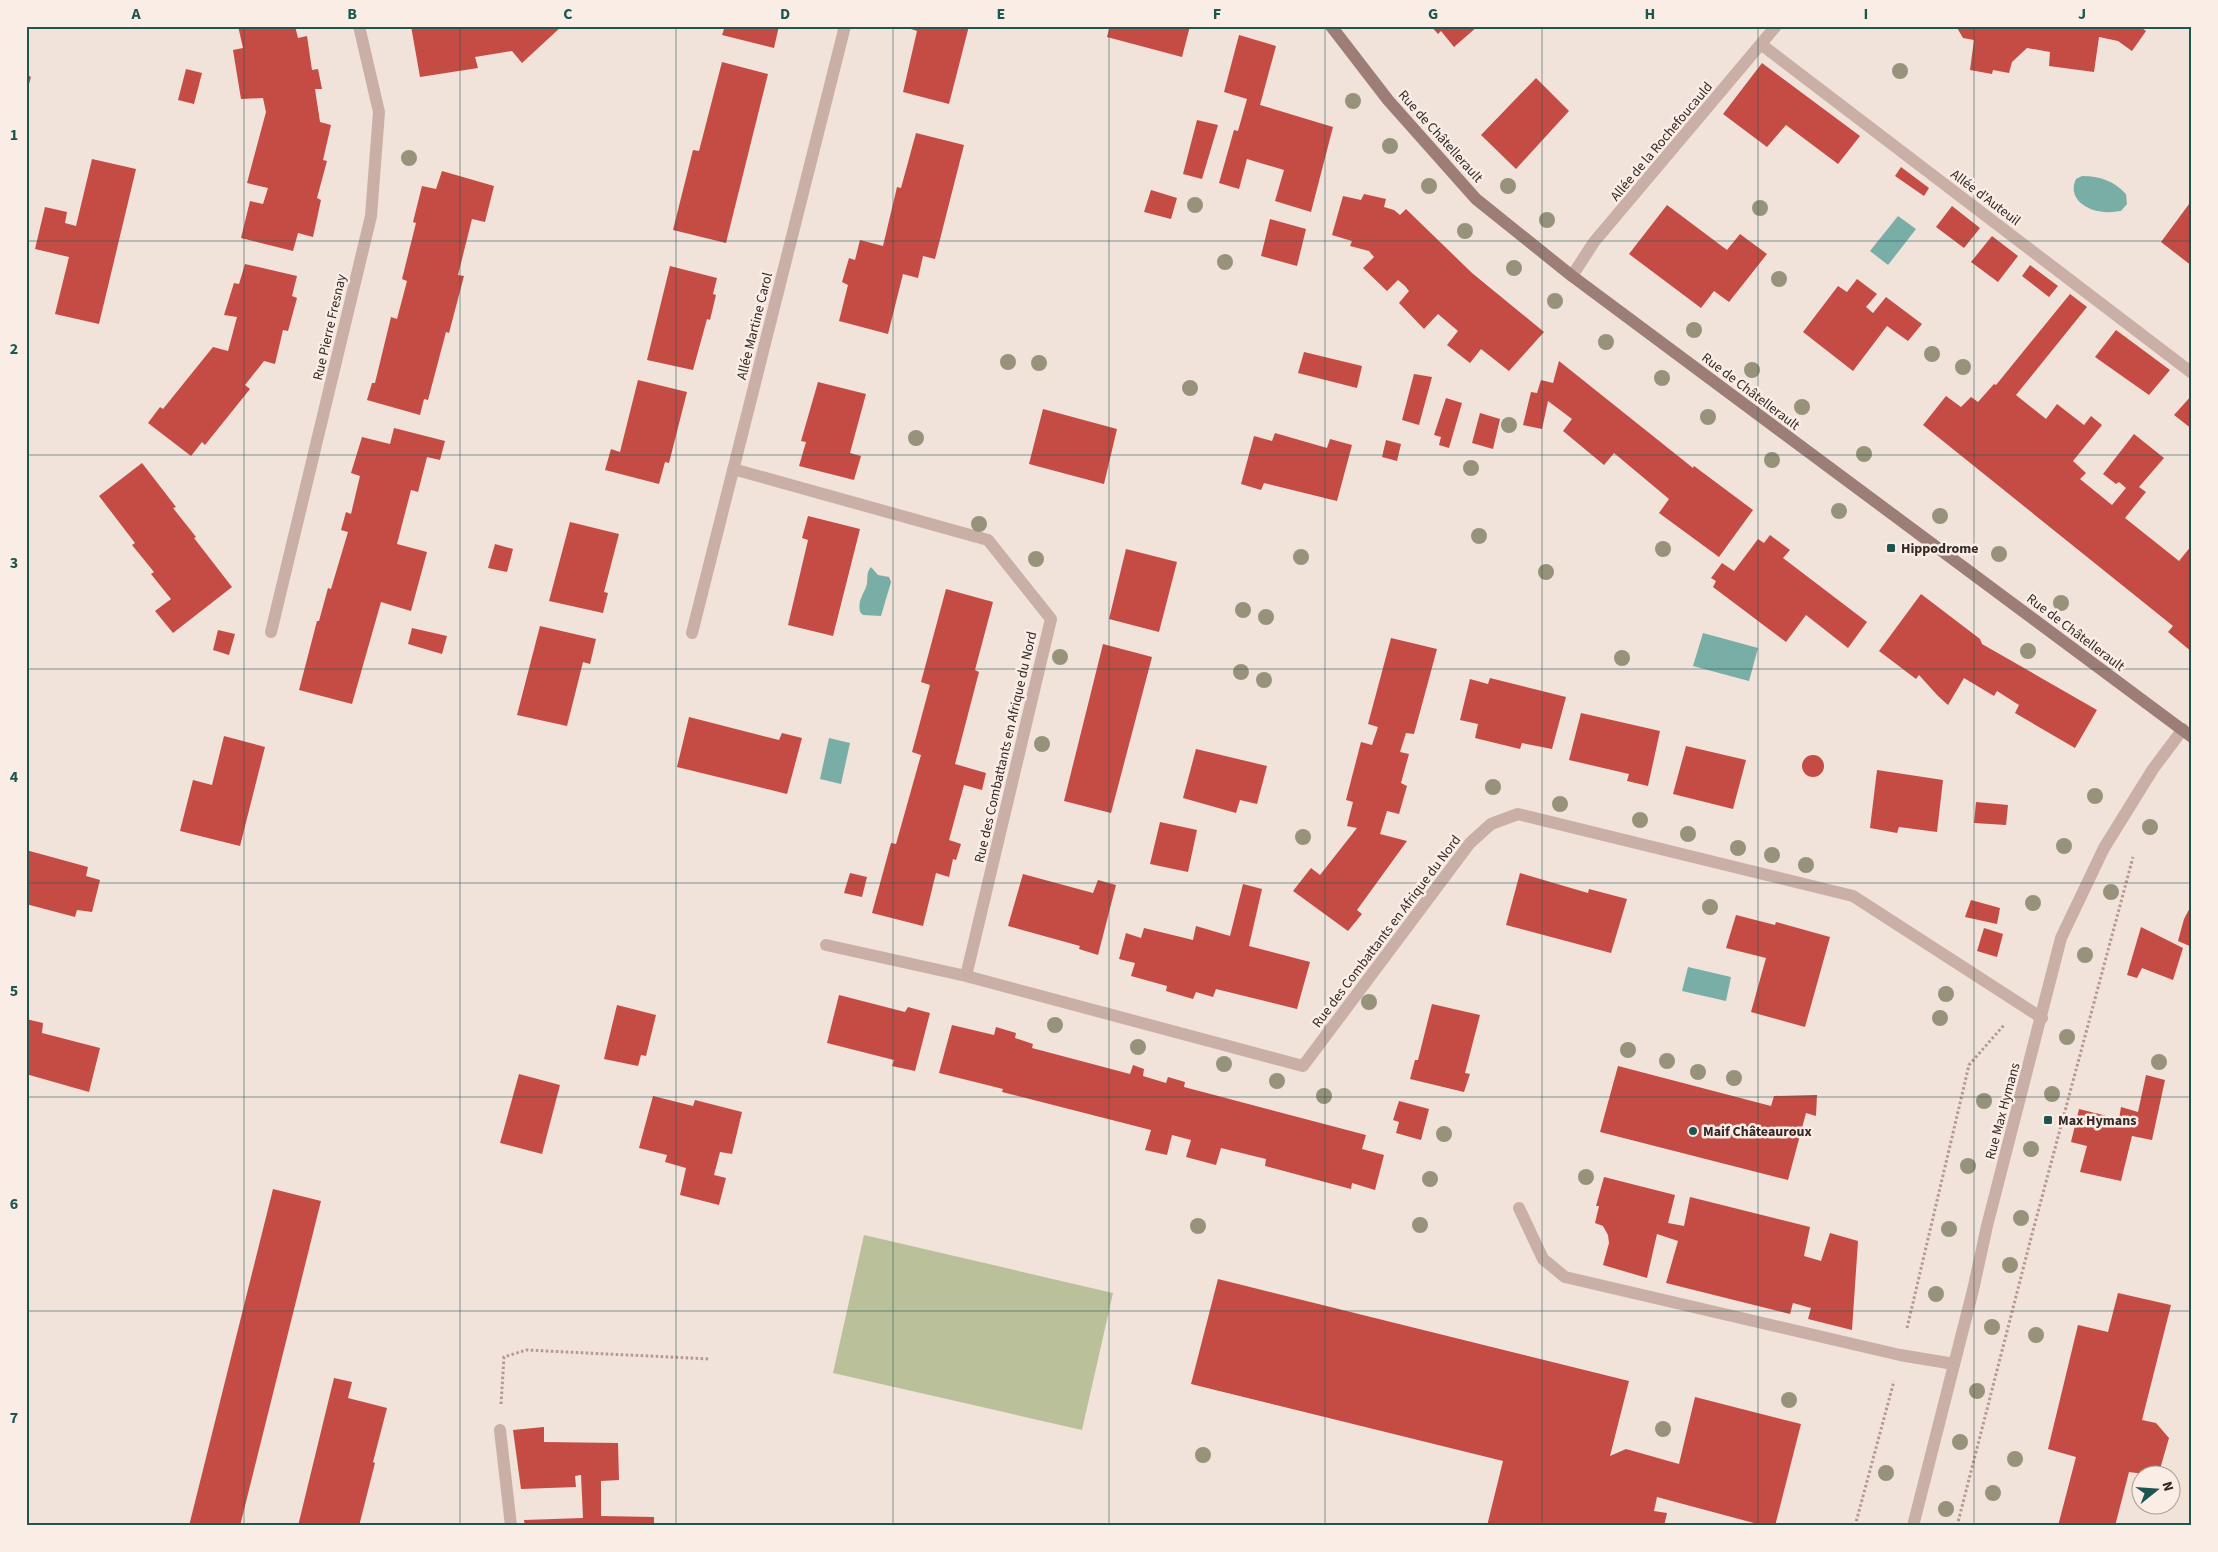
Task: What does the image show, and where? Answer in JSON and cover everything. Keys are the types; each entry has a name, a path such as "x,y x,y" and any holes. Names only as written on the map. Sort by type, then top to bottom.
{"main road":[{"name":"Rue de Châtellerault","path":"1331,26 1388,100 1476,199 1572,276 2187,733"}],"street":[{"name":"Rue Pierre Fresnay","path":"271,632 371,216 379,112 359,26"},
{"name":"Allée Martine Carol","path":"692,633 844,26"},
{"name":"Allée de la Rochefoucauld","path":"1572,276 1594,242 1762,45 1776,26"},
{"name":"Allée d'Auteuil","path":"1762,45 2192,373"},
{"name":"Rue des Combattants en Afrique du Nord","path":"733,469 988,540 1051,620 966,976"},
{"name":"Rue Max Hymans","path":"1913,1526 2061,938 2104,848 2154,769 2187,733"},
{"name":"Rue des Combattants en Afrique du Nord","path":"826,945 966,976 1303,1066 1470,843 1491,824 1518,814 1853,896 2042,1018"},
{"path":"1519,1208 1543,1258 1565,1277 1900,1356 1954,1364"},
{"path":"500,1430 511,1526"}],"path":[{"path":"1957,1526 2031,1238 2134,852"},
{"path":"1855,1526 1900,1356 1969,1065 2001,1028 2019,1014 2021,1004"},
{"path":"500,1430 504,1357 526,1350 710,1359"}],"green space":[{"path":"864,1235 1113,1293 1082,1430 833,1373"}],"water":[{"path":"2082,176 2101,178 2117,186 2126,194 2127,204 2121,211 2109,212 2098,211 2085,206 2076,198 2074,192 2076,179"},
{"path":"1898,216 1916,229 1888,265 1870,251"},
{"path":"871,567 878,575 889,577 891,582 881,616 863,615 860,612 860,602"},
{"path":"1703,633 1758,648 1749,681 1693,666"},
{"path":"829,738 850,743 841,784 820,779"},
{"path":"1688,967 1731,977 1726,1001 1682,991"}],"building":[{"path":"238,26 295,26 298,38 307,36 312,70 318,69 322,89 315,89 320,122 331,125 323,160 327,161 317,198 321,200 313,237 298,233 293,251 241,238 250,201 263,204 268,188 247,183 266,112 263,98 241,99 233,50 243,48"},
{"path":"411,26 562,26 522,63 512,51 475,57 478,68 420,77"},
{"path":"725,26 779,26 774,48 722,35"},
{"path":"912,26 969,26 949,104 903,92 917,31 911,29"},
{"path":"1110,26 1190,26 1182,57 1107,37"},
{"path":"1431,26 1478,26 1454,47 1441,31 1438,34"},
{"path":"1956,26 2139,26 2146,31 2132,51 2118,41 2099,37 2094,72 2049,66 2050,52 2027,48 2012,62 2009,73 1993,70 1992,74 1970,70 1974,40 1963,38"},
{"path":"1239,35 1276,46 1260,105 1333,127 1311,212 1275,201 1284,170 1247,159 1239,189 1219,183 1234,130 1238,131 1247,99 1224,92"},
{"path":"722,62 768,74 726,243 673,230 693,150 699,151"},
{"path":"1762,63 1860,136 1838,164 1786,125 1767,147 1723,114"},
{"path":"186,69 202,73 194,104 178,100"},
{"path":"26,74 31,77 27,91 26,91"},
{"path":"1536,78 1569,111 1516,169 1481,135"},
{"path":"1197,120 1218,125 1202,179 1183,174"},
{"path":"916,133 964,145 935,259 923,256 918,278 903,274 888,334 839,321 848,285 842,282 849,258 855,260 860,240 883,246 897,187 901,188"},
{"path":"92,159 136,169 99,324 55,314 69,257 35,249 45,207 67,212 65,223 76,226"},
{"path":"1901,167 1929,188 1924,196 1895,176"},
{"path":"442,171 494,186 485,222 472,219 458,275 464,276 449,333 446,332 428,400 424,399 420,415 367,400 372,383 375,383 391,317 397,319 407,281 402,279 416,223 413,222 422,186 436,189"},
{"path":"1151,190 1177,198 1171,219 1144,212"},
{"path":"1364,194 1386,199 1384,207 1394,210 1400,215 1406,209 1472,273 1544,332 1509,371 1481,349 1470,363 1447,345 1458,331 1438,314 1424,329 1399,303 1409,291 1405,286 1398,280 1387,291 1363,268 1374,257 1369,251 1350,246 1352,241 1332,235 1343,196 1361,200"},
{"path":"2192,200 2192,266 2161,242"},
{"path":"1667,205 1727,250 1740,234 1767,254 1729,302 1714,291 1701,308 1629,254"},
{"path":"1952,206 1980,228 1964,248 1936,227"},
{"path":"1270,219 1306,229 1297,266 1261,256"},
{"path":"1992,236 2018,256 1998,282 1971,262"},
{"path":"245,264 297,276 292,296 297,298 288,331 283,330 275,364 264,361 245,385 250,389 205,445 202,442 191,456 148,423 160,407 163,409 213,347 228,351 237,317 224,315 234,283 239,284"},
{"path":"2030,265 2058,286 2049,297 2022,276"},
{"path":"670,266 717,278 713,294 716,295 710,320 707,319 693,370 647,360"},
{"path":"1857,279 1877,294 1866,307 1873,313 1886,297 1922,324 1908,341 1887,326 1853,371 1803,332 1838,286 1847,292"},
{"path":"2070,294 2087,307 2016,395 2046,419 2057,404 2084,425 2091,416 2102,425 2073,461 2086,473 2080,479 2112,505 2126,488 2119,482 2116,484 2103,474 2134,434 2164,458 2139,487 2146,492 2125,518 2179,561 2192,545 2192,652 2168,632 2173,626 1923,425 1946,396 1961,407 1971,397 1978,402 1994,384 1996,385"},
{"path":"2116,330 2170,370 2149,395 2095,357"},
{"path":"1304,352 1362,366 1357,388 1298,373"},
{"path":"1559,361 1693,468 1694,466 1753,510 1719,557 1659,513 1669,499 1614,453 1604,465 1563,431 1572,419 1548,401 1542,429 1523,425 1531,392 1537,393 1541,380 1553,383"},
{"path":"1414,374 1432,377 1419,425 1402,420"},
{"path":"638,380 687,392 669,463 665,462 659,484 605,470 611,449 620,452"},
{"path":"818,382 866,394 850,453 861,456 854,480 799,466 806,442 801,441"},
{"path":"2192,395 2192,429 2174,415"},
{"path":"1446,398 1462,403 1449,448 1439,445 1441,437 1434,435"},
{"path":"1043,409 1117,429 1104,484 1029,464"},
{"path":"1480,413 1500,419 1493,449 1472,443"},
{"path":"394,428 445,441 440,460 427,457 418,492 411,490 397,544 427,552 411,611 381,602 352,704 299,690 317,621 319,621 328,588 331,589 348,532 341,530 346,512 351,514 360,476 351,473 362,437 390,444"},
{"path":"1275,433 1327,448 1330,439 1352,445 1337,501 1264,483 1261,490 1241,484 1254,436 1272,441"},
{"path":"1386,440 1401,444 1397,461 1382,457"},
{"path":"142,463 176,507 173,508 196,537 194,538 232,587 173,633 155,611 171,599 151,574 154,572 132,545 135,543 99,496"},
{"path":"808,516 860,529 833,636 788,625 808,540 802,538"},
{"path":"570,522 619,534 604,592 608,593 603,613 549,601"},
{"path":"1770,535 1790,550 1783,558 1867,622 1848,648 1806,615 1786,642 1713,587 1716,581 1711,578 1722,563 1734,571 1758,539 1764,543"},
{"path":"495,544 513,549 507,572 488,568"},
{"path":"1126,549 1177,562 1159,632 1109,619"},
{"path":"946,589 993,602 975,670 979,672 955,764 986,773 982,790 964,785 949,840 961,844 956,860 953,859 949,877 936,873 923,926 872,913 891,843 896,844 921,755 912,752 930,685 921,682"},
{"path":"1921,594 1980,639 1982,644 2097,710 2075,748 2015,713 2019,705 1997,691 1994,696 1964,678 1948,705 1919,675 1916,679 1879,651"},
{"path":"540,626 596,639 590,664 583,662 567,726 517,715"},
{"path":"412,628 447,636 442,654 408,644"},
{"path":"218,630 235,634 229,655 213,650"},
{"path":"1391,638 1437,649 1414,734 1406,733 1400,752 1409,754 1401,783 1407,786 1399,814 1387,811 1380,834 1407,841 1357,910 1362,914 1348,931 1293,891 1311,868 1320,875 1357,828 1347,826 1353,802 1346,800 1361,742 1372,745 1378,727 1368,724"},
{"path":"1103,644 1152,657 1111,813 1064,801"},
{"path":"1490,678 1566,697 1552,749 1522,743 1520,749 1475,738 1478,724 1460,720 1470,679 1488,684"},
{"path":"1581,713 1660,731 1648,786 1627,781 1629,774 1569,760"},
{"path":"689,717 779,740 782,733 802,738 787,794 677,767"},
{"path":"224,736 265,747 240,846 180,831 193,780 212,785"},
{"path":"1686,746 1746,760 1733,809 1673,794"},
{"path":"1196,749 1267,766 1257,804 1240,800 1236,813 1183,798"},
{"path":"1813,755 1823,762 1824,766 1817,776 1813,777 1803,770 1802,766 1809,756"},
{"path":"1877,770 1943,780 1937,832 1899,827 1897,833 1870,828"},
{"path":"1976,802 2008,805 2006,825 1974,823"},
{"path":"1160,822 1197,830 1188,872 1150,864"},
{"path":"26,850 88,867 86,876 100,880 92,912 77,910 75,917 26,904"},
{"path":"850,873 867,877 862,897 844,893"},
{"path":"1520,873 1588,893 1589,889 1627,899 1611,953 1506,925"},
{"path":"1023,874 1093,893 1098,880 1116,885 1098,955 1079,949 1080,946 1008,926"},
{"path":"1243,884 1262,889 1249,946 1310,962 1297,1009 1216,989 1213,997 1196,992 1193,999 1166,991 1167,986 1131,976 1135,963 1119,959 1126,933 1141,938 1144,928 1193,940 1196,926 1230,936"},
{"path":"1971,900 2000,908 1997,924 1965,917"},
{"path":"2192,904 2192,947 2178,941 2184,919"},
{"path":"1736,915 1775,925 1776,922 1830,937 1805,1027 1751,1012 1766,958 1726,948"},
{"path":"2141,927 2183,948 2173,980 2142,968 2137,978 2127,975"},
{"path":"1984,928 2003,934 1997,957 1977,951"},
{"path":"839,995 905,1012 908,1007 930,1013 915,1071 892,1066 894,1060 827,1043"},
{"path":"1432,1004 1480,1015 1465,1073 1470,1074 1464,1092 1410,1079 1415,1060 1418,1060"},
{"path":"617,1005 656,1015 646,1056 641,1055 638,1066 604,1059"},
{"path":"26,1019 43,1023 42,1033 100,1048 89,1092 26,1074"},
{"path":"952,1025 994,1035 996,1027 1016,1033 1015,1038 1033,1044 1032,1048 1130,1074 1133,1065 1144,1069 1143,1076 1166,1083 1168,1077 1185,1082 1184,1087 1366,1135 1362,1149 1384,1155 1375,1190 1352,1183 1351,1189 1265,1166 1266,1159 1221,1148 1216,1165 1186,1157 1191,1140 1172,1135 1167,1155 1145,1150 1151,1130 1002,1092 1003,1089 939,1073"},
{"path":"1618,1066 1771,1106 1774,1096 1817,1095 1816,1116 1806,1113 1788,1180 1600,1132"},
{"path":"519,1074 560,1085 542,1154 500,1143"},
{"path":"2146,1075 2165,1080 2152,1140 2132,1136 2121,1181 2080,1172 2087,1146 2071,1142 2079,1109 2119,1119 2121,1107 2138,1112"},
{"path":"653,1096 693,1106 695,1100 742,1112 732,1154 720,1152 714,1175 726,1178 719,1205 680,1195 686,1168 665,1162 667,1155 639,1148"},
{"path":"1399,1101 1429,1109 1421,1140 1396,1133 1399,1122 1393,1120"},
{"path":"1604,1177 1675,1195 1668,1223 1684,1226 1690,1197 1810,1227 1804,1256 1821,1261 1830,1233 1858,1241 1852,1330 1808,1319 1811,1308 1793,1303 1790,1314 1666,1283 1678,1241 1657,1234 1647,1278 1603,1265 1609,1243 1608,1235 1603,1226 1595,1223 1599,1206 1596,1206"},
{"path":"273,1189 321,1201 240,1526 189,1526"},
{"path":"1218,1279 1629,1381 1610,1456 1626,1449 1679,1464 1695,1397 1801,1424 1775,1526 1765,1526 1657,1497 1654,1511 1667,1513 1664,1526 1487,1526 1503,1461 1191,1384"},
{"path":"2118,1293 2171,1305 2142,1420 2156,1423 2169,1438 2161,1464 2130,1464 2130,1472 2115,1526 2058,1526 2076,1457 2048,1449 2078,1325 2108,1332"},
{"path":"334,1378 352,1382 348,1398 387,1408 373,1462 375,1463 359,1526 298,1526"},
{"path":"544,1427 544,1442 618,1443 619,1480 601,1481 601,1516 654,1517 654,1526 525,1526 524,1520 583,1518 581,1475 575,1476 576,1487 521,1489 513,1430"}],"place":[{"name":"Hippodrome","path":"1891,548"},
{"name":"Max Hymans","path":"2048,1120"},
{"name":"Maif Châteauroux","path":"1693,1131"}]}
